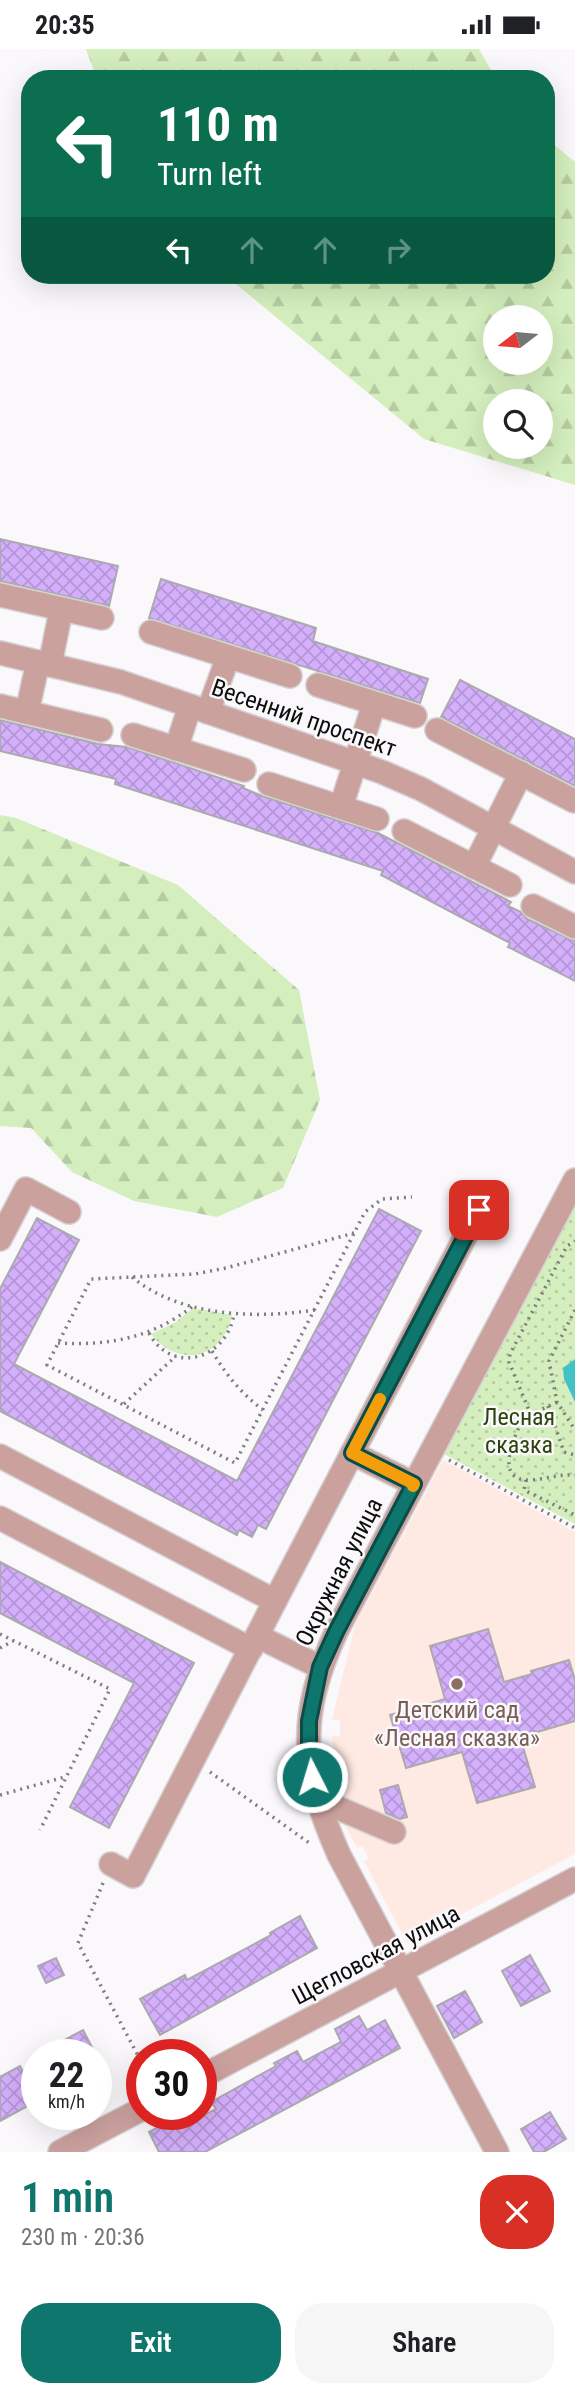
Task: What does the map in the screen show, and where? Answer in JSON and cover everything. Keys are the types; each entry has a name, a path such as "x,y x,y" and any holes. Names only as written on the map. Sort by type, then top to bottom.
{"street":[{"path":"0,595 102,618"},
{"path":"27,712 61,610"},
{"path":"151,632 290,676"},
{"name":"Весенний проспект","path":"0,653 121,682 402,780 575,872"},
{"path":"176,749 228,657"},
{"path":"318,685 415,716"},
{"path":"341,807 374,704"},
{"path":"0,706 101,730"},
{"path":"437,730 574,800"},
{"path":"134,735 244,771"},
{"path":"474,867 521,773"},
{"path":"269,784 377,819"},
{"path":"404,831 510,885"},
{"path":"533,906 575,927"},
{"name":"Окружная улица","path":"497,2152 339,1854 317,1799 309,1752 309,1721 320,1667 337,1630 575,1180"},
{"path":"0,1239 26,1189 69,1212"},
{"path":"111,1864 133,1876 479,1210"},
{"path":"352,1453 414,1484"},
{"path":"0,1456 275,1601"},
{"path":"0,1518 254,1643 320,1667"},
{"path":"317,1799 394,1832"},
{"name":"Щегловская улица","path":"217,2069 575,1879"},
{"path":"60,2152 126,2117"}],"path":[{"path":"354,1233 195,1274 91,1279 47,1364 235,1463 365,1212 382,1199 412,1197"},
{"path":"531,1415 509,1362 510,1354 567,1246 575,1241"},
{"path":"132,1277 144,1287 193,1306 234,1314 278,1314 315,1310"},
{"path":"58,1343 108,1343 149,1333 175,1320 193,1306"},
{"path":"575,1310 549,1361 557,1402 575,1430"},
{"path":"149,1333 158,1345 177,1355 196,1357 211,1350 227,1337 234,1314"},
{"path":"211,1350 227,1376 247,1398 263,1410"},
{"path":"124,1404 177,1355"},
{"path":"557,1402 523,1418 509,1450 509,1467 516,1477 526,1480 575,1475"},
{"path":"548,1406 564,1452 575,1455"},
{"path":"432,1451 575,1528"},
{"path":"526,1480 524,1490 575,1515"},
{"path":"0,1634 110,1689 40,1830"},
{"path":"0,1649 14,1641"},
{"path":"193,1761 318,1850"},
{"path":"0,1795 67,1776"},
{"path":"111,1864 78,1943 129,2039"}],"shaded area":[{"name":"Детский сад «Лесная сказка»","path":"443,1460 575,1532 575,1854 407,1943 364,1861 369,1858 362,1846 357,1848 340,1816 332,1736 340,1736 340,1720 332,1720 355,1625"}],"green space":[{"path":"86,49 479,49 491,70 94,70"},
{"path":"555,145 575,162 575,485 490,459 553,459 553,389 483,389 483,457 424,439 236,284 555,284"},
{"path":"0,815 16,818 178,885 299,990 320,1100 283,1188 217,1217 134,1201 72,1172 31,1128 0,1126"},
{"name":"Лесная сказка","path":"575,1206 575,1524 444,1454"},
{"path":"193,1308 232,1315 227,1330 210,1350 186,1355 174,1352 151,1334 176,1322"}],"water":[{"path":"575,1359 575,1402 564,1379 563,1368"}],"building":[{"path":"0,539 118,566 109,606 0,581"},
{"path":"161,579 316,628 313,641 428,679 420,703 149,618"},
{"path":"460,680 575,739 575,786 441,717"},
{"path":"0,720 98,744 127,747 244,786 243,788 265,797 378,833 511,902 508,906 521,912 527,919 575,941 575,981 508,947 510,943 381,875 383,871 115,784 116,779 0,751"},
{"path":"379,1209 421,1231 266,1529 258,1525 252,1537 239,1530 237,1535 0,1411 0,1289 37,1218 79,1240 14,1364 237,1481"},
{"path":"0,1562 194,1663 109,1828 70,1807 134,1683 0,1613"},
{"path":"488,1629 504,1682 569,1660 575,1680 575,1721 520,1737 535,1787 477,1803 462,1752 406,1768 390,1715 445,1699 430,1646"},
{"path":"398,1785 407,1817 400,1819 386,1813 380,1790"},
{"path":"300,1916 317,1948 160,2035 140,1999 185,1975 187,1980 271,1935 270,1933"},
{"path":"530,1955 550,1991 521,2006 502,1971"},
{"path":"56,1958 64,1975 46,1983 38,1966"},
{"path":"465,1991 482,2022 454,2038 437,2006"},
{"path":"359,2016 367,2030 385,2020 400,2048 205,2152 159,2152 149,2132 217,2130 217,2099 276,2066 274,2063 297,2051 303,2062 341,2042 335,2029"},
{"path":"83,2030 88,2039 66,2039"},
{"path":"21,2068 21,2110 0,2121 0,2077"},
{"path":"550,2112 566,2139 544,2152 534,2152 521,2129"}],"slow traffic":[{"path":"380,1399 352,1453 414,1484 413,1486"}],"place":[{"name":"Детский сад «Лесная сказка»","path":"457,1684"}],"route":[{"path":"312,1777 309,1721 320,1667 414,1484 352,1453 479,1210"}]}
